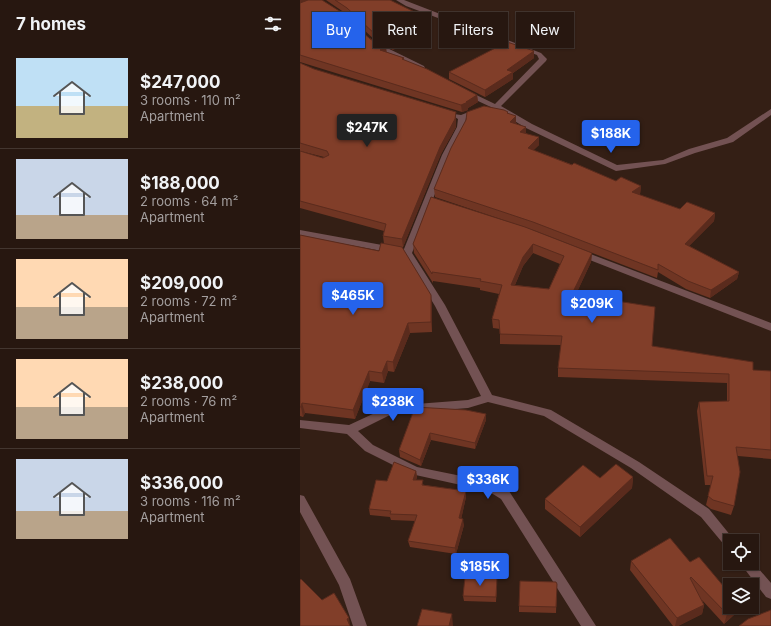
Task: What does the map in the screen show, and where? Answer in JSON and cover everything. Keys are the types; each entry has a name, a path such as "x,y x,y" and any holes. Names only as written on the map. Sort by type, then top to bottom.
{"street":[{"path":"399,0 408,5 539,54 543,59 496,107 479,110 462,117 446,113"},
{"path":"368,38 374,44 428,72"},
{"path":"458,88 529,126 616,168 665,162 692,151 730,140 771,111"},
{"path":"407,253 433,201 446,155 461,127 462,117"},
{"path":"300,233 407,253 440,305 488,398"},
{"path":"573,250 771,327"},
{"path":"300,424 350,430 390,410 468,404 488,398 547,413 635,465 705,513 723,535"},
{"path":"350,430 369,448 415,471 491,488 505,495 589,626"},
{"path":"300,500 345,582 360,626"},
{"path":"752,570 771,593"}],"building":[{"path":"308,0 322,0 341,12 312,12 312,48 365,48 365,34 373,40 373,48 384,48 380,50 404,58 402,59 427,69 477,95 461,105 300,55 300,3"},
{"path":"335,0 390,0 415,12 373,12 373,32 365,25 365,12 351,12"},
{"path":"508,42 516,45 516,48 525,48 534,51 507,70 513,72 485,90 449,72 495,48 508,48"},
{"path":"300,63 314,69 456,112 455,119 440,147 402,239 383,236 386,224 300,201 300,151 323,158 329,155 327,151 300,143"},
{"path":"484,106 504,110 508,112 507,113 516,116 510,122 526,127 520,132 539,137 528,148 572,165 574,163 616,181 621,177 641,186 632,192 680,209 687,202 715,213 685,244 739,272 711,290 688,281 658,264 658,270 533,222 434,189 451,148 466,120 467,112"},
{"path":"431,197 525,227 592,253 572,294 655,307 652,346 753,362 753,370 771,371 771,450 736,447 740,472 734,506 713,500 708,496 713,476 707,476 699,402 729,401 729,374 558,368 562,336 500,334 499,320 492,319 502,285 480,281 481,279 432,272 432,274 413,244","holes":["533,244 564,256 549,289 511,285 523,257"]},
{"path":"300,235 379,251 381,243 402,247 431,295 431,322 408,323 393,362 387,361 382,373 369,371 353,410 302,403 300,407"},
{"path":"415,407 466,410 486,414 475,443 430,433 420,460 399,450"},
{"path":"394,462 416,471 413,480 423,480 422,485 466,491 459,518 463,519 455,548 408,541 417,515 390,514 391,511 369,509 376,480 387,481"},
{"path":"616,464 633,477 580,527 545,499 583,465 600,478"},
{"path":"670,538 690,562 699,557 723,586 723,610 691,577 690,578 704,605 677,618 631,561"},
{"path":"465,577 497,578 496,597 463,596"},
{"path":"301,579 322,600 334,593 349,618 347,619 350,626 300,626"},
{"path":"520,581 556,582 556,607 519,606"},
{"path":"422,609 452,614 449,626 417,626"},
{"path":"771,610 771,626 739,626 748,619"}]}
